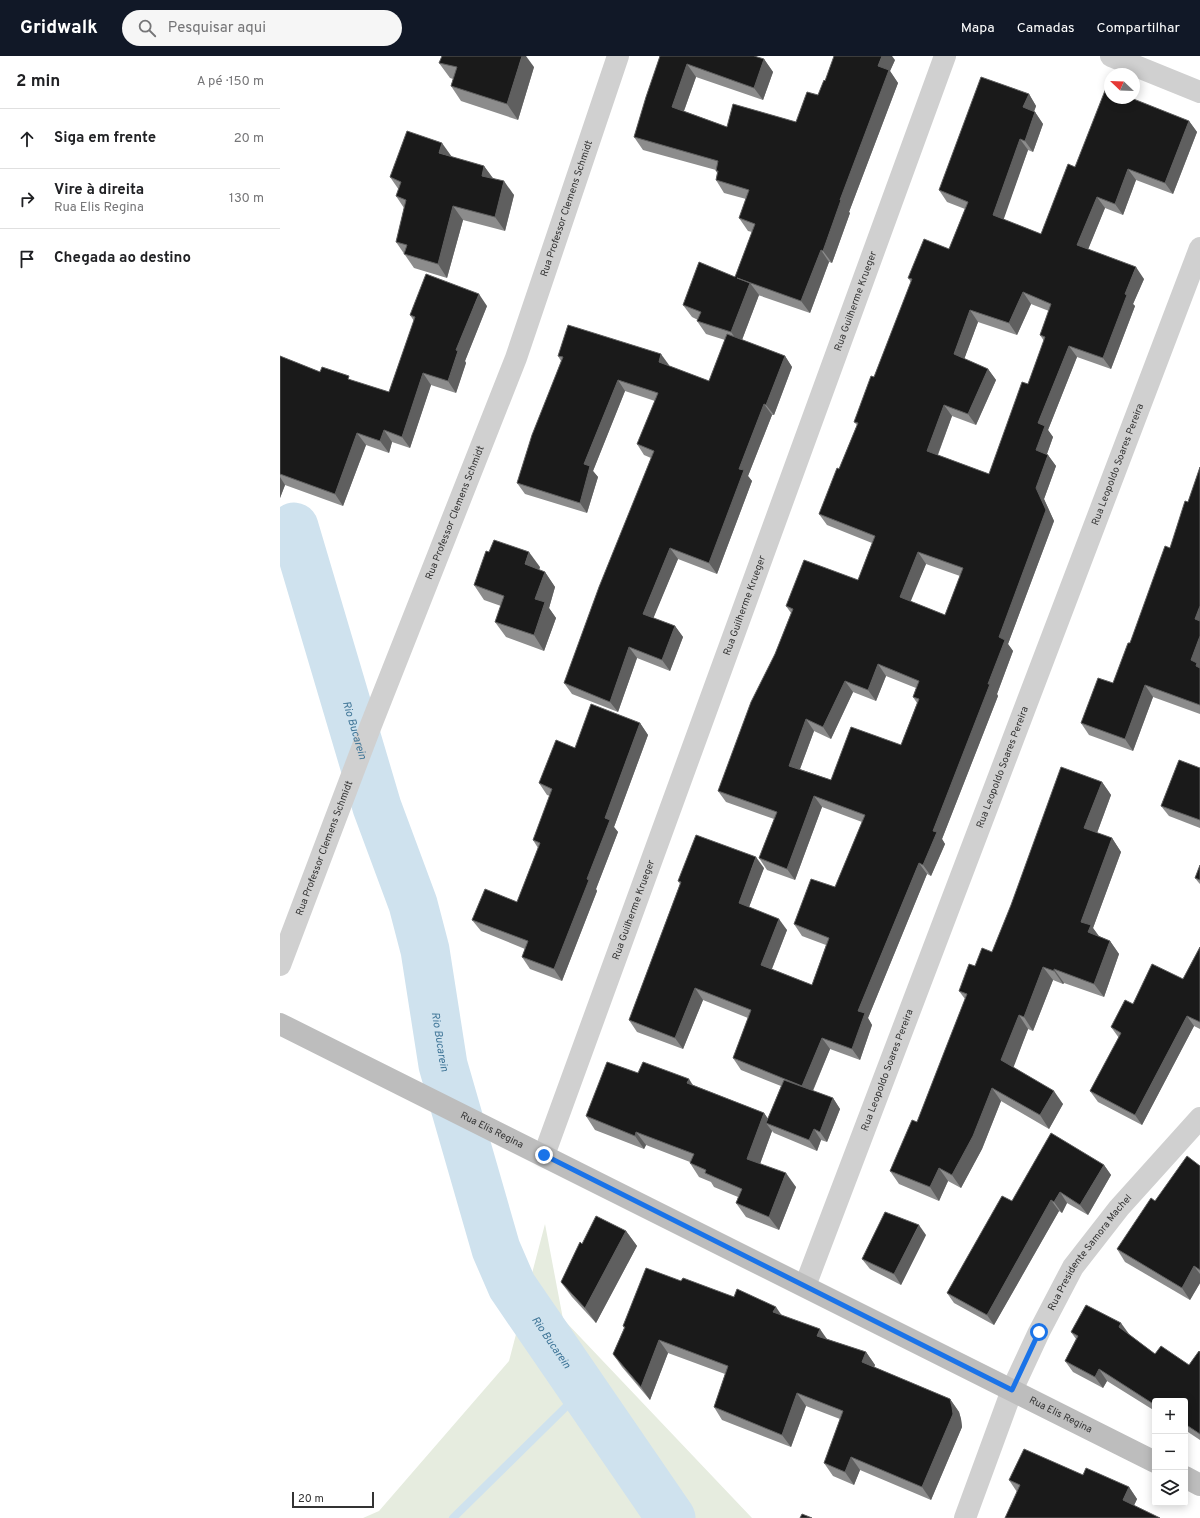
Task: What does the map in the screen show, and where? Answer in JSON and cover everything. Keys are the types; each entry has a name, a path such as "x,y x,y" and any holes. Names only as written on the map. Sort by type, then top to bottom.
{"street":[{"name":"Rua Professor Clemens Schmidt","path":"280,965 370,725 516,358 618,56"},
{"name":"Rua Guilherme Krueger","path":"544,1155 945,56"},
{"path":"1111,56 1200,92"},
{"name":"Rua Leopoldo Soares Pereira","path":"805,1286 1200,248"},
{"name":"Rua Elis Regina","path":"280,1024 1152,1460"},
{"name":"Rua Presidente Samora Machel","path":"965,1518 1012,1390 1039,1332 1073,1267 1119,1208 1200,1118"},
{"path":"1188,1479 1200,1485"}],"shaded area":[{"path":"545,1224 563,1319 752,1518 363,1518 379,1511 509,1361"}],"building":[{"path":"442,56 522,56 507,104 451,86 457,67 439,63"},
{"path":"660,56 754,56 764,59 754,88 687,64 672,107 727,127 733,104 796,122 807,92 818,95 834,56 882,56 878,66 889,70 840,200 823,251 821,250 801,301 737,278 750,283 731,332 697,321 701,312 683,305 699,262 735,277 755,224 739,218 749,190 716,180 718,161 634,137"},
{"path":"981,77 1029,94 1023,107 1035,112 1025,141 1020,139 993,215 1041,234 1068,164 1075,167 1104,93 1104,104 1140,104 1140,102 1189,121 1165,183 1128,169 1115,204 1097,197 1077,245 1136,267 1125,294 1127,295 1103,358 1069,346 1038,423 1045,426 1036,450 1048,455 1036,488 1046,510 999,637 1005,640 988,684 990,684 933,831 937,832 923,865 919,863 858,1011 865,1013 852,1049 822,1038 802,1086 733,1058 751,1010 695,988 675,1038 629,1020 681,882 678,881 696,835 756,857 739,903 779,919 761,965 812,985 829,938 794,924 811,879 835,887 865,815 814,796 787,869 759,858 777,812 718,791 751,702 775,654 793,609 786,606 804,560 858,580 875,536 819,514 837,468 839,469 858,423 854,422 871,376 874,377 912,279 908,278 924,239 949,249 968,202 939,190","holes":["1023,292 1051,304 1040,335 1045,337 1028,384 1022,382 989,474 927,451 944,405 968,414 988,369 954,354 970,310 1009,323","918,552 963,568 945,615 900,597","878,664 919,681 913,697 919,699 901,745 851,727 831,780 789,766 806,719 823,727 845,681 868,690"]},
{"path":"407,131 442,143 439,153 484,166 482,176 504,181 495,217 453,206 438,264 404,254 407,245 396,242 406,200 396,196 401,182 390,177"},
{"path":"426,274 479,294 456,350 458,351 448,381 423,373 402,437 384,430 380,441 357,433 335,494 280,474 280,356 320,372 322,367 349,376 348,379 389,392 415,317 410,315"},
{"path":"568,325 661,354 659,362 709,381 727,334 785,356 766,405 764,404 739,469 744,470 709,563 670,548 643,614 675,626 662,660 629,647 610,702 564,683 599,587 654,451 637,444 658,393 618,380 584,464 590,466 580,503 517,483 532,435 563,357 558,356"},
{"path":"1200,467 1200,606 1195,619 1200,621 1200,636 1191,660 1197,663 1196,666 1200,668 1200,705 1145,685 1125,739 1081,723 1098,678 1113,683 1128,643 1130,643 1165,546 1170,548 1185,501 1188,502"},
{"path":"494,540 529,552 525,564 545,572 535,599 545,602 534,635 495,622 504,596 474,585 486,551 489,552"},
{"path":"591,704 640,723 605,818 610,820 587,879 589,880 554,969 522,957 528,941 472,920 485,889 517,902 540,843 533,840 552,789 539,783 556,740 575,748"},
{"path":"1179,760 1200,768 1200,820 1161,806"},
{"path":"1061,767 1102,782 1084,828 1112,838 1081,922 1091,925 1088,932 1110,941 1094,984 1054,969 1054,971 1043,967 1024,1017 1019,1015 1001,1060 1054,1091 1040,1115 992,1088 973,1136 952,1175 939,1168 930,1187 890,1171 912,1120 917,1122 967,994 959,991 969,964 975,966 982,948 992,952 1011,905"},
{"path":"1200,865 1200,880 1195,878"},
{"path":"1200,947 1200,1022 1187,1016 1135,1115 1090,1091 1121,1033 1111,1027 1125,1000 1133,1004 1152,964 1183,979"},
{"path":"607,1062 638,1073 643,1062 689,1079 687,1083 764,1113 747,1159 786,1173 769,1217 736,1203 742,1189 705,1173 706,1170 690,1163 694,1154 636,1132 635,1136 586,1116"},
{"path":"784,1080 833,1098 820,1132 814,1129 809,1140 766,1123"},
{"path":"1051,1133 1104,1165 1080,1205 1060,1192 1054,1202 1051,1200 987,1315 947,1293 1002,1196 1012,1201"},
{"path":"1187,1156 1200,1166 1200,1270 1194,1266 1182,1288 1117,1249 1151,1198 1155,1201"},
{"path":"885,1212 919,1225 894,1274 862,1259"},
{"path":"596,1216 626,1231 585,1308 561,1282 580,1242 582,1244"},
{"path":"646,1268 681,1281 683,1278 734,1297 737,1289 776,1307 773,1312 820,1329 817,1336 866,1352 862,1362 950,1399 953,1414 922,1487 851,1457 845,1472 824,1463 843,1411 797,1393 782,1435 714,1407 728,1366 659,1340 641,1387 613,1354 625,1327 623,1326"},
{"path":"1086,1305 1121,1323 1119,1327 1155,1354 1161,1346 1189,1365 1199,1351 1200,1434 1188,1426 1188,1398 1152,1398 1152,1403 1099,1369 1095,1377 1065,1361 1078,1336 1071,1332"},
{"path":"1024,1449 1083,1475 1086,1468 1129,1487 1123,1500 1160,1518 1005,1518 1020,1485 1009,1480"},
{"path":"802,1514 812,1518 800,1518"}],"waterway":[{"name":"Rio Bucarein","path":"294,527 377,807 413,904 425,950 443,1065 496,1249 512,1286 671,1518"},
{"path":"453,1518 583,1390"}],"route":[{"path":"544,1155 1012,1390 1039,1332"}]}
